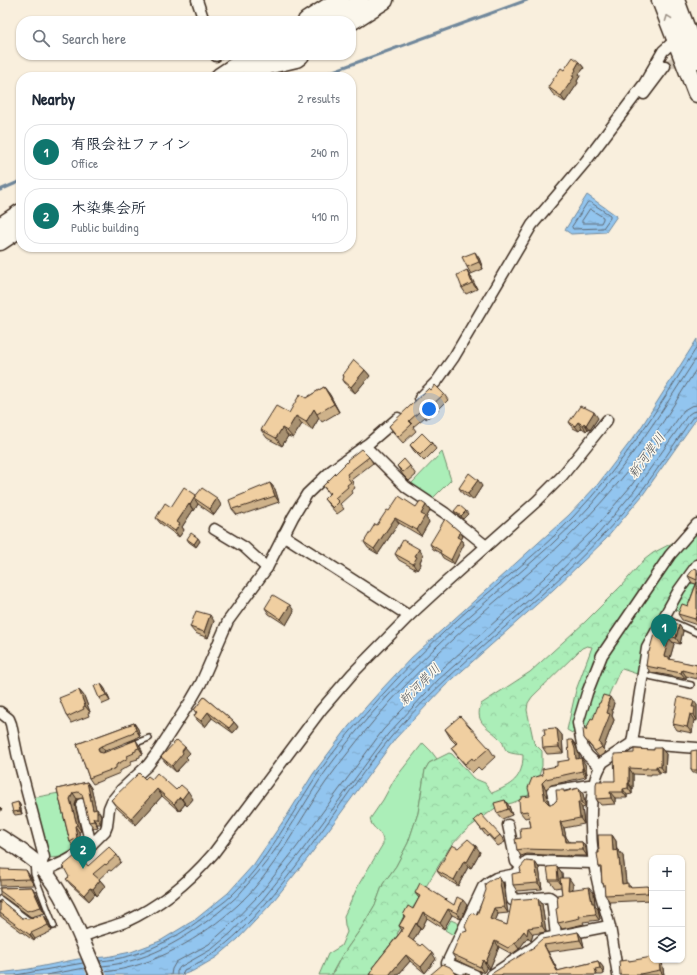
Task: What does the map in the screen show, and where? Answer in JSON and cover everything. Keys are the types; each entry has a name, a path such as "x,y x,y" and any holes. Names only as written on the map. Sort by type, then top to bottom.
{"highway":[{"path":"303,16 325,0"},
{"path":"315,16 340,0"},
{"path":"340,16 364,0"},
{"path":"356,18 384,0"},
{"path":"661,0 697,93"},
{"path":"675,0 697,59"},
{"path":"227,72 245,60"},
{"path":"257,72 275,60"},
{"path":"0,227 16,216"},
{"path":"0,241 16,230"}],"street":[{"path":"197,0 202,16"},
{"path":"39,866 74,857 91,845 105,830 107,826 108,808 112,801 152,759 190,702 201,683 228,621 267,568 283,535 307,494 332,470 365,446 409,408 436,381 454,357 532,225 612,128 644,84 663,51 676,39"},
{"path":"612,128 624,120 665,66"},
{"path":"84,939 145,912 175,892 195,874 213,854 333,696 368,656 409,616 537,501 557,481 607,420"},
{"path":"365,446 406,487 445,513 486,546"},
{"path":"600,767 583,749 578,723 587,693 602,655 670,555 697,524"},
{"path":"214,528 244,547 267,568"},
{"path":"283,535 409,616"},
{"path":"632,743 644,675 647,648 679,590 697,565"},
{"path":"0,712 9,719 11,724 44,857 39,866"},
{"path":"618,975 609,926 594,863 590,816 594,786 600,767 603,762 632,743 697,748"},
{"path":"555,804 552,791 589,785 594,786"},
{"path":"81,804 91,845"},
{"path":"508,825 516,862 522,867"},
{"path":"0,838 16,847 39,866 59,892 84,939 97,975"},
{"path":"471,974 447,963 483,887 496,878 516,874 527,861 594,863"},
{"path":"509,876 512,900 549,897 552,899 556,936"},
{"path":"492,975 534,947 543,939 609,926"}],"lane":[{"path":"664,618 697,633"},
{"path":"644,675 691,685"},
{"path":"128,746 149,738"},
{"path":"39,866 34,874 37,889 54,926"},
{"path":"0,899 28,920 37,919"},
{"path":"43,917 50,916"}],"green space":[{"path":"442,452 451,480 431,500 410,485"},
{"path":"697,530 697,559 689,568 697,582 697,613 683,614 668,606 643,647 637,674 622,669 620,670 605,705 586,733 574,734 567,730 576,690 592,647 587,646 582,648 532,697 528,703 527,710 534,743 542,751 542,766 539,776 527,797 512,803 498,806 466,830 450,847 397,934 404,937 375,975 332,975 341,957 362,927 376,903 383,884 396,866 408,843 418,813 425,770 429,763 449,753 452,754 473,778 485,783 492,793 515,780 521,770 523,755 508,752 501,740 483,724 479,716 481,704 530,672 585,622 621,586 644,560 653,553"},
{"path":"423,743 437,759 429,763 425,770 418,813 408,843 396,866 383,884 376,903 362,927 341,957 331,975 319,975 328,954 341,946 347,932 344,916 359,884 383,844 382,836 373,826 370,819 394,780"},
{"path":"59,793 74,851 63,857 48,858 32,798"},
{"path":"451,920 460,924 455,936 445,930"}],"water":[{"path":"587,195 617,216 606,232 571,234 565,230"},
{"name":"新河岸川","path":"697,339 697,418 642,496 606,539 554,589 445,686 395,739 308,858 270,905 238,939 217,957 193,971 182,975 0,975 0,973 78,959 106,957 131,952 160,941 196,919 228,893 254,864 313,774 349,726 382,689 411,658 569,515 598,484 640,429"}],"pier":[{"path":"98,956 107,975 87,975 80,957"}],"building":[{"path":"573,57 579,62 572,76 574,77 561,96 548,87 561,68 564,70"},
{"path":"475,252 479,262 467,267 462,257"},
{"path":"467,270 472,283 462,288 457,275"},
{"path":"354,360 365,370 351,387 343,380 343,375"},
{"path":"435,385 444,394 422,413 420,411 409,421 412,424 398,437 389,426 429,388 431,390"},
{"path":"324,387 334,404 317,414 314,409 306,422 296,416 287,431 282,428 276,438 261,430 276,406 289,413 300,394 306,398"},
{"path":"580,406 594,412 586,425 578,422 575,426 569,422"},
{"path":"422,433 432,443 420,455 410,445"},
{"path":"361,449 369,457 347,474 347,477 351,482 347,485 348,487 335,498 339,502 333,508 324,499 330,493 323,486 348,461 347,460"},
{"path":"404,459 410,466 403,472 397,466"},
{"path":"469,473 478,480 468,494 459,488"},
{"path":"270,483 275,496 232,509 229,500"},
{"path":"184,487 196,495 177,522 180,524 175,531 156,518 165,503 171,507"},
{"path":"202,488 217,498 210,509 194,498"},
{"path":"399,496 416,507 420,501 426,505 421,514 425,516 417,530 395,518 374,549 364,542 375,524 377,525 387,510 389,511"},
{"path":"459,505 466,511 461,516 454,511"},
{"path":"445,519 460,532 457,537 461,539 451,560 430,544"},
{"path":"191,533 198,538 194,544 187,539"},
{"path":"403,540 419,549 413,564 395,554"},
{"path":"694,568 697,569 697,580 688,576"},
{"path":"697,582 697,613 695,619 678,614 682,604 688,606"},
{"path":"273,595 290,605 281,619 265,608"},
{"path":"196,611 210,615 204,632 190,627"},
{"path":"670,621 679,625 676,638 667,635"},
{"path":"654,634 669,638 664,656 669,657 669,659 697,665 697,674 682,670 681,673 646,666 648,652"},
{"path":"101,684 106,695 99,698 94,686"},
{"path":"79,690 85,706 83,707 84,709 67,717 59,698"},
{"path":"603,695 610,697 607,706 609,706 607,713 610,714 599,743 602,747 595,751 584,738 583,729 586,730 591,718 593,719"},
{"path":"204,697 234,722 229,728 208,712 201,721 194,716 197,712 194,710"},
{"path":"678,697 694,701 692,707 695,707 694,715 690,714 687,727 673,724"},
{"path":"460,716 489,748 474,761 472,758 465,764 451,748 457,743 445,729"},
{"path":"134,723 136,730 133,732 134,733 98,748 99,752 103,753 136,740 139,748 133,752 134,753 127,756 128,758 116,765 116,768 89,778 77,744"},
{"path":"544,729 557,729 559,747 543,748 542,736 545,735"},
{"path":"177,740 185,747 182,751 183,753 172,766 161,757"},
{"path":"568,740 572,740 576,759 581,758 583,768 582,771 546,779 542,783 545,800 549,804 553,804 557,800 556,790 564,790 564,792 579,788 581,798 581,802 578,802 580,818 560,822 566,842 582,842 583,850 517,850 515,839 521,838 520,828 531,827 528,811 520,812 519,800 521,797 530,796 528,788 532,778 543,775 542,769 557,766 557,762 569,760"},
{"path":"654,748 661,748 661,767 656,766 656,768 646,769 629,768 628,788 623,789 623,792 610,792 611,798 596,799 597,781 615,781 614,754 634,753 634,749 654,750"},
{"path":"697,750 697,770 691,770 691,751"},
{"path":"139,773 145,779 148,776 152,779 157,773 176,790 181,785 188,791 182,799 180,797 174,804 157,789 131,818 111,800"},
{"path":"87,782 93,810 97,809 97,818 93,818 94,821 89,822 82,794 78,792 73,793 70,799 77,825 75,826 77,838 70,842 57,789"},
{"path":"505,800 508,809 497,813 494,803"},
{"path":"18,802 20,811 13,812 11,804"},
{"path":"481,814 500,835 494,840 484,829 482,830 474,820"},
{"path":"598,835 612,835 613,851 618,850 622,884 628,883 628,887 648,886 648,893 605,895 604,884 602,883 601,867 599,867 597,853 599,853"},
{"path":"468,839 476,846 467,862 464,861 454,880 437,871 452,845 458,848"},
{"path":"109,847 117,855 93,874 100,880 93,889 90,888 84,895 66,879 69,877 63,866 75,856 77,859 80,856 88,866"},
{"path":"526,861 535,862 538,883 513,885 512,874 521,872 520,868"},
{"path":"557,866 558,880 549,880 547,867"},
{"path":"0,869 26,870 30,879 0,880"},
{"path":"499,877 504,907 494,908 490,919 507,925 512,900 538,898 542,926 528,928 527,935 524,931 515,943 508,948 495,941 486,962 485,963 483,960 480,967 452,954 461,933 467,931 465,926 471,913 477,915 486,890 485,884 494,878"},
{"path":"560,878 569,878 568,890 589,887 592,903 594,903 595,914 579,916 580,918 558,923 556,909 558,908 557,895 562,894"},
{"path":"420,883 454,905 457,897 463,900 457,913 448,909 440,923 423,912 408,937 420,946 422,944 432,953 421,967 406,955 389,975 369,975 373,969 372,968 404,928 399,926 405,916 403,915 408,906 413,909 420,896 415,893"},
{"path":"32,887 41,907 27,911 0,891 0,888"},
{"path":"0,900 22,918 28,919 44,915 48,925 31,933 30,935 0,913"},
{"path":"578,932 580,940 544,945 557,971 598,961 600,968 595,969 597,975 491,974 534,947 542,939"},
{"path":"649,958 649,963 659,963 660,970 640,975 620,975 619,961"},
{"path":"443,964 450,967 457,975 430,975"}],"waterway":[{"path":"331,72 527,0"},
{"path":"0,190 16,183"}],"tunnel":[{"path":"665,66 687,55"}],"place":[{"name":"有限会社ファイン","path":"664,647"},
{"name":"木染集会所","path":"83,869"}]}
